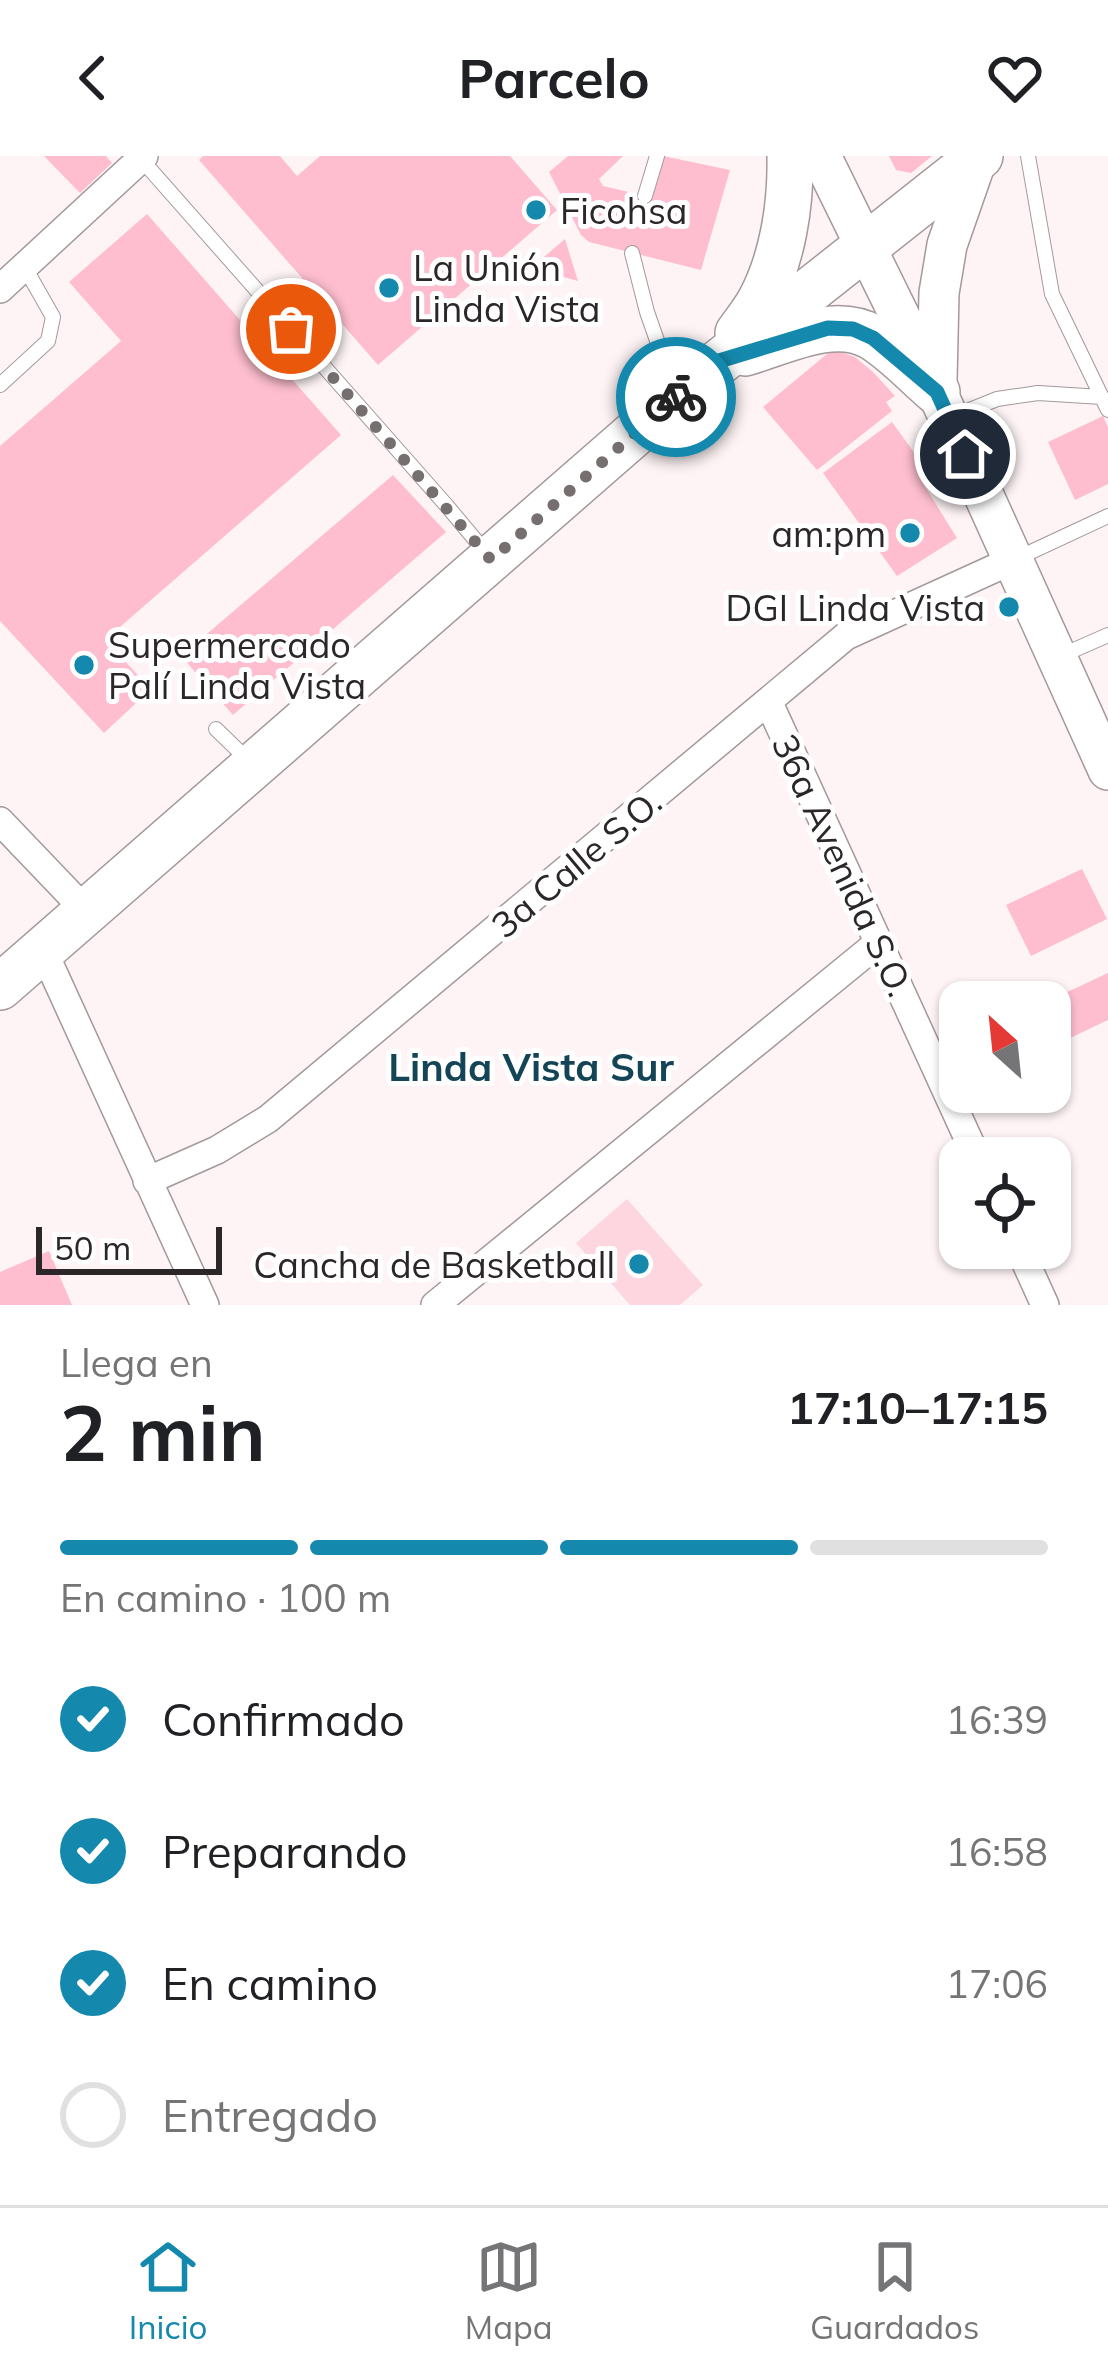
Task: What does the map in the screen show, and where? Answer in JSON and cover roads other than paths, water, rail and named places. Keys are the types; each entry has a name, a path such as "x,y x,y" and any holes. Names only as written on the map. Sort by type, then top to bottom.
{"main road":[{"path":"704,374 761,299 781,244 791,185 790,156"},
{"path":"821,156 943,405 1108,770"},
{"path":"943,405 939,293 947,245 978,158"},
{"path":"0,987 209,793 254,766 704,374 978,158"},
{"path":"704,374 828,328 853,329 873,338 943,405"}],"street":[{"path":"0,289 143,157"},
{"name":"3a Calle S.O.","path":"147,1181 217,1150 268,1119 846,636 1013,560"},
{"name":"36a Avenida S.O.","path":"769,703 967,1137"},
{"path":"0,820 86,912"},
{"path":"435,1305 878,943"},
{"path":"43,950 205,1305"},
{"path":"1028,1269 1045,1305"}],"lane":[{"path":"645,196 657,156"},
{"path":"1028,156 1052,294 1105,404"},
{"path":"143,157 491,560"},
{"path":"632,253 646,312 661,349 704,374"},
{"path":"0,386 49,341 53,317 25,266"},
{"path":"943,405 1039,393 1105,404"},
{"path":"1013,560 1108,516"},
{"path":"1057,657 1108,635"},
{"path":"216,729 254,766"}],"place":[{"name":"Ficohsa","path":"536,210"},
{"name":"La Unión Linda Vista","path":"389,288"},
{"name":"am:pm","path":"910,533"},
{"name":"DGI Linda Vista","path":"1009,607"},
{"name":"Supermercado Palí Linda Vista","path":"84,665"},
{"name":"Cancha de Basketball","path":"639,1264"}],"district":[{"name":"Linda Vista Sur","path":"531,1066"}]}
